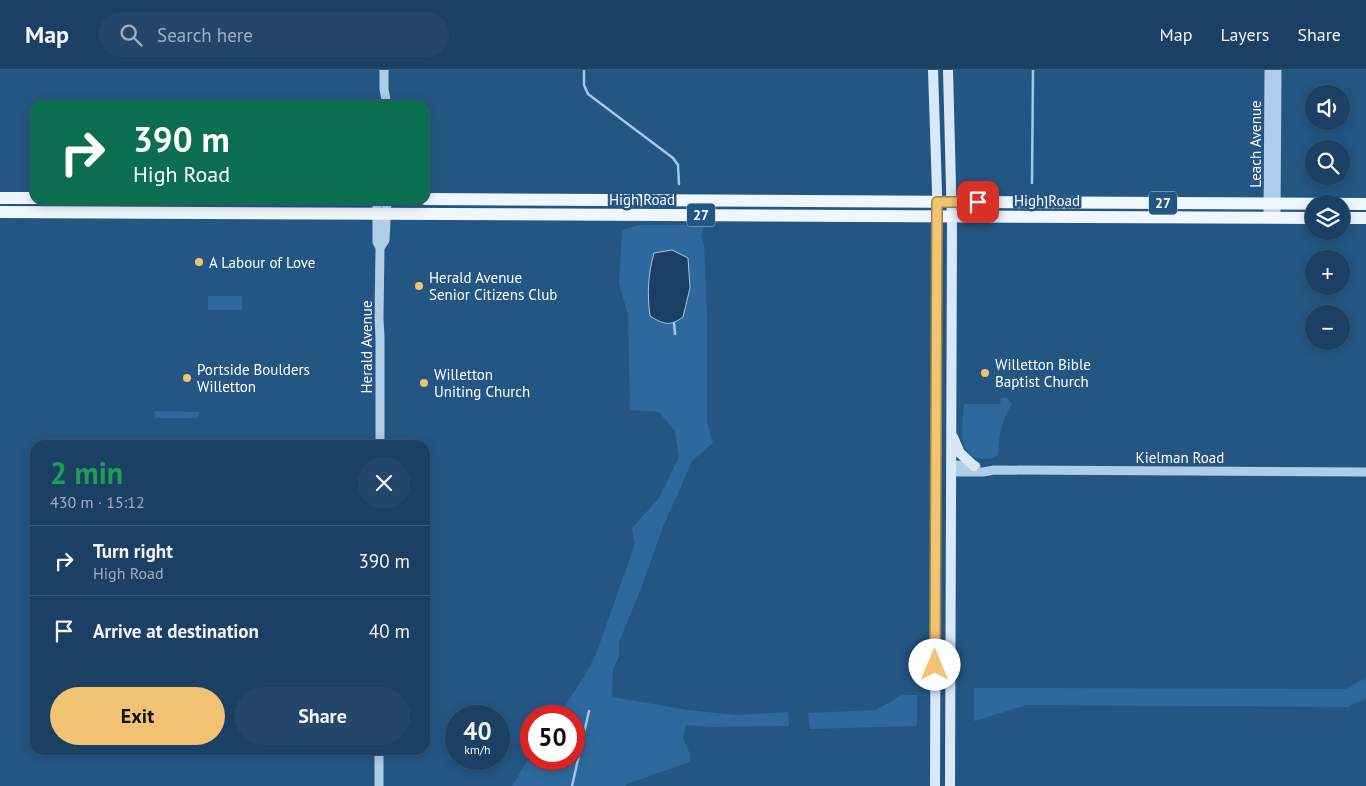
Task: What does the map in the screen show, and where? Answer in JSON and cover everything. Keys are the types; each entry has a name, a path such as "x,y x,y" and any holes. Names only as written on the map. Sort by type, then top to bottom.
{"main road":[{"path":"933,70 937,202 935,786"},
{"path":"948,70 952,202 952,431 954,472 950,786"},
{"path":"0,198 30,198"},
{"name":"High Road","path":"430,200 1366,204"},
{"name":"High Road","path":"0,212 1305,218"},
{"path":"1350,218 1366,218"},
{"path":"952,431 960,453 974,466"},
{"path":"935,446 944,462 954,472"},
{"path":"936,506 942,495 943,478 954,472"}],"street":[{"path":"382,100 384,70"},
{"name":"Leach Avenue","path":"1269,70 1272,218"},
{"name":"Leach Avenue","path":"1272,203 1276,70"},
{"path":"384,89 386,100"},
{"name":"Herald Avenue","path":"379,205 385,240 380,248 380,440"},
{"path":"382,214 385,205"},
{"name":"Kielman Road","path":"954,472 974,466 994,470"},
{"name":"Kielman Road","path":"954,472 994,470 1366,472"},
{"path":"379,755 379,786"}],"shaded area":[{"path":"639,225 704,225 701,236 704,246 707,313 707,421 713,443 692,461 663,527 619,642 619,657 613,668 612,697 688,710 736,715 788,712 789,726 711,727 686,725 683,738 690,754 690,762 626,784 626,786 512,786 522,770 585,770 585,705 565,705 584,677 596,654 635,544 632,528 659,498 679,457 675,431 659,412 630,410 628,314 619,284 622,230"},
{"path":"672,250 688,258 690,288 683,317 674,322 666,323 650,316 650,269 654,253"},
{"path":"208,296 242,296 242,310 208,310"},
{"path":"1001,398 1007,398 1012,404 1005,416 1001,429 998,455 986,459 971,455 966,450 962,436 964,404 1000,404"},
{"path":"154,411 200,412 198,417 194,418 155,418"},
{"path":"1366,678 1366,698 1348,707 1027,705 974,721 974,688 1345,689"},
{"path":"902,695 917,695 917,726 810,729 808,713 876,710"}],"waterway":[{"path":"584,70 584,85 588,94 673,158 678,165 679,184"},
{"path":"1032,183 1033,70"},
{"path":"674,323 675,334"},
{"path":"572,786 589,711"}],"place":[{"name":"A Labour of Love","path":"199,262"},
{"name":"Herald Avenue Senior Citizens Club","path":"419,286"},
{"name":"Willetton Bible Baptist Church","path":"985,373"},
{"name":"Portside Boulders Willetton","path":"187,378"},
{"name":"Willetton Uniting Church","path":"424,383"}],"route":[{"path":"935,665 937,202 978,202"}]}
